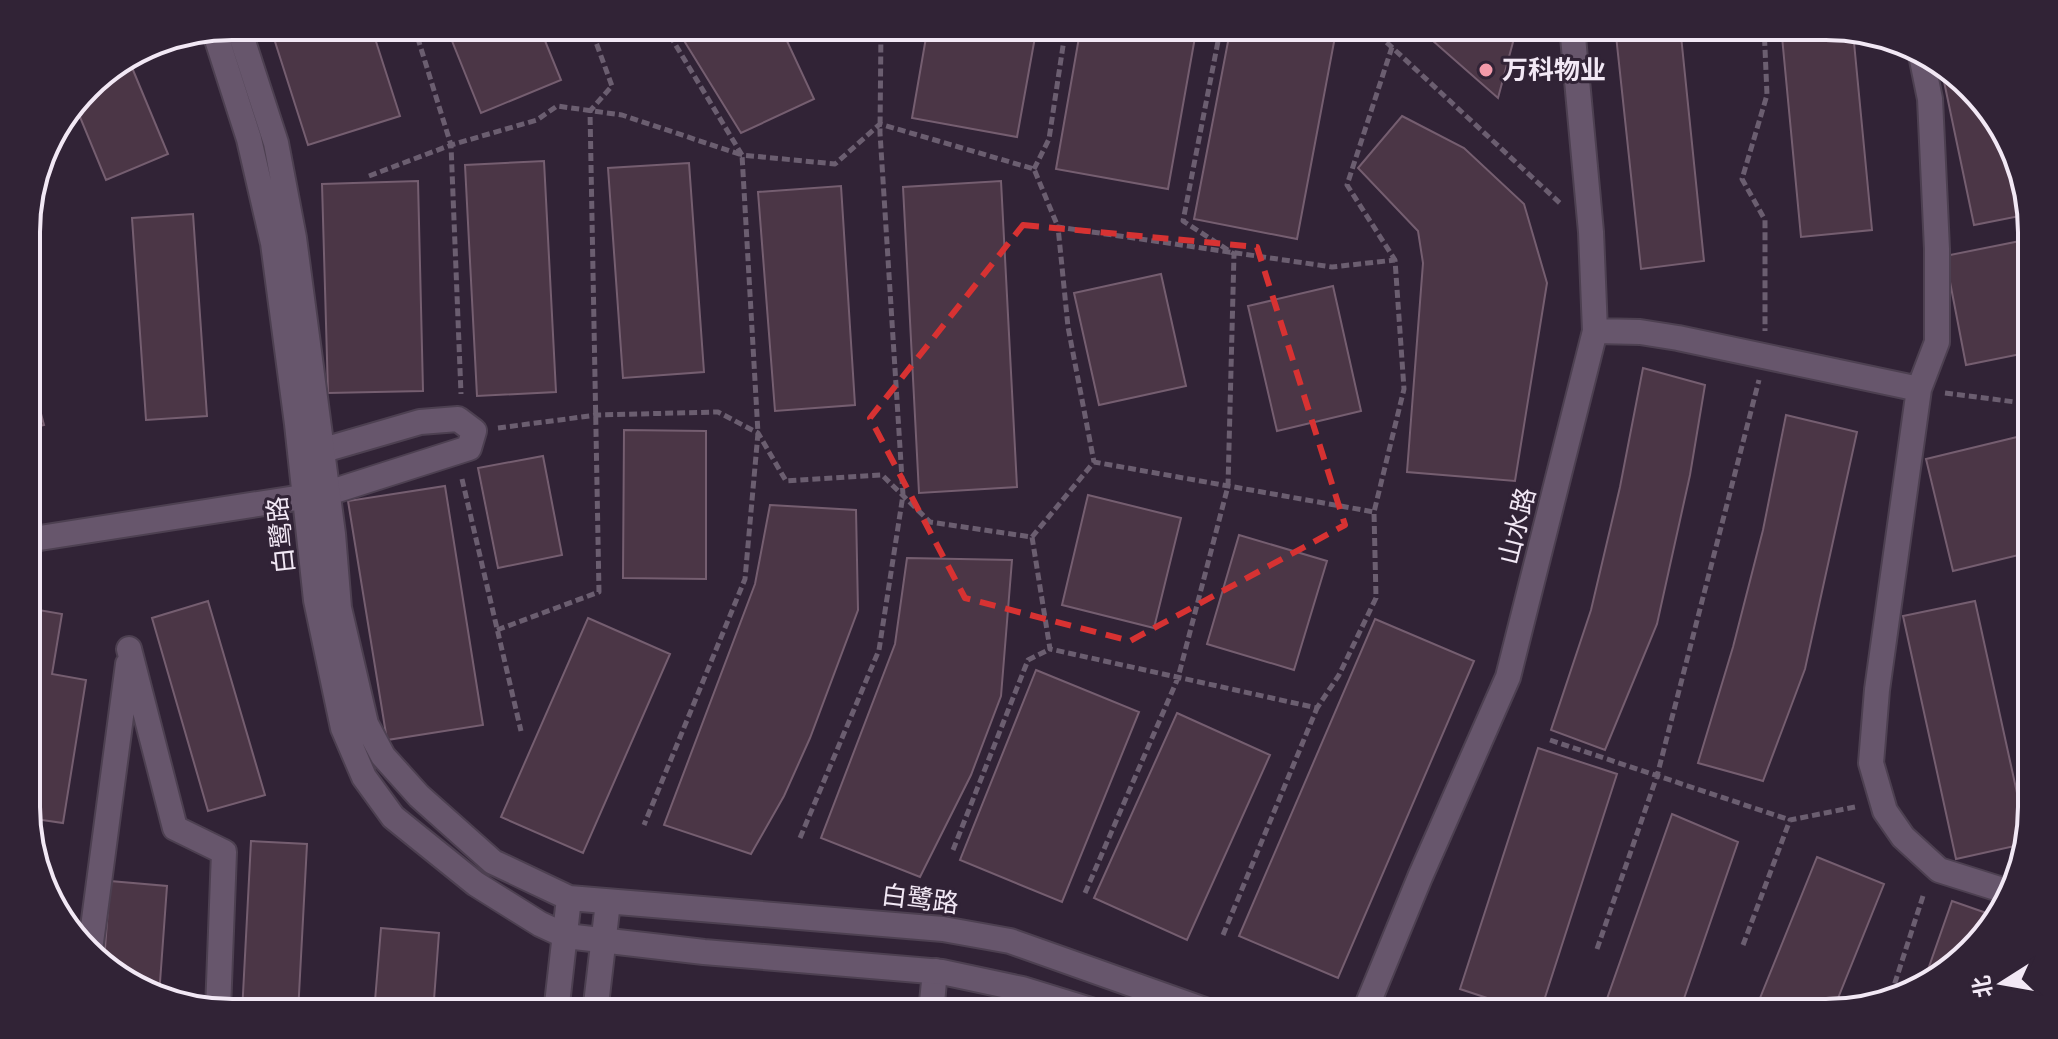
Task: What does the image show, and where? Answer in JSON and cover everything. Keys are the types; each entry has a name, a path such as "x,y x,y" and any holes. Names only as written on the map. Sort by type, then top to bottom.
{"street":[{"name":"白鹭路","path":"217,40 249,139 273,243 301,457 316,495 366,724 383,756 419,796 493,862 569,898 919,925 1010,941 1174,999"},
{"name":"白鹭路","path":"243,40 276,143 294,238 316,495 316,600 343,728 364,777 393,817 476,884 540,924 566,936 704,952 935,971 1054,999"},
{"name":"山水路","path":"1370,999 1508,677 1595,331 1591,232 1573,40"},
{"path":"1923,67 1930,99 1937,249 1937,342 1919,389 1871,763 1885,811 1903,837 1939,870 1999,889"},
{"path":"1595,331 1640,332 1678,338 1919,389"},
{"path":"40,538 316,495 469,448 466,425 420,422 301,457"},
{"path":"92,938 129,649 175,828 224,852 218,998"},
{"path":"558,999 569,898"},
{"path":"597,999 608,902"},
{"path":"932,999 935,971"}],"path":[{"path":"418,40 451,145 466,425 597,415 718,412 758,433 786,481 882,475 930,522 1032,537"},
{"path":"497,630 599,592 590,111 612,86 595,40"},
{"path":"644,825 745,579 758,433 742,155 673,40"},
{"path":"800,838 879,650 903,495 880,124 878,40"},
{"path":"1064,40 1049,139 1034,169 1058,227 1068,327 1094,462"},
{"path":"1218,40 1183,221 1234,254"},
{"path":"1384,40 1591,232"},
{"path":"1597,949 1657,776 1765,356 1765,220 1742,179 1767,95 1765,40"},
{"path":"1223,935 1317,708 1339,675 1376,598 1374,512 1404,389 1395,260 1347,185 1392,47"},
{"path":"369,176 451,145 537,120 557,106 622,115 742,155 835,164 880,124"},
{"path":"880,124 1034,169"},
{"path":"1058,227 1332,267 1395,260"},
{"path":"1085,893 1178,678 1228,486 1234,254"},
{"path":"1919,389 2018,402"},
{"path":"456,452 521,731"},
{"path":"1094,462 1374,512"},
{"path":"1050,649 1032,537 1094,462"},
{"path":"953,850 1028,660 1050,649 1317,708"},
{"path":"1550,740 1790,820 1882,801"},
{"path":"1743,945 1790,820"},
{"path":"1894,987 1933,864"}],"highlighted area":[{"path":"1023,225 1257,247 1345,525 1130,641 965,598 870,418"}],"building":[{"path":"274,40 376,40 400,116 308,145"},
{"path":"452,40 545,40 561,80 481,113"},
{"path":"684,40 787,40 814,99 741,133"},
{"path":"926,40 1034,40 1017,137 912,118"},
{"path":"1079,40 1195,40 1168,189 1056,169"},
{"path":"1228,40 1334,40 1297,239 1194,219"},
{"name":"万科物业","path":"1432,40 1512,40 1498,98"},
{"path":"1616,40 1681,40 1704,261 1641,269"},
{"path":"1782,40 1854,42 1872,230 1801,237"},
{"path":"132,68 168,154 106,180 79,116 96,96"},
{"path":"1944,81 1962,96 1992,136 2011,182 2017,217 1974,225"},
{"path":"1402,116 1464,148 1524,204 1547,283 1515,481 1407,472 1423,263 1418,231 1358,168"},
{"path":"544,161 556,392 477,396 465,165"},
{"path":"689,163 704,372 623,378 608,168"},
{"path":"418,181 423,391 328,393 322,184"},
{"path":"1001,181 1017,487 919,493 903,187"},
{"path":"841,186 855,405 775,411 758,192"},
{"path":"193,214 207,416 146,420 132,218"},
{"path":"2018,241 2018,355 1966,365 1945,256"},
{"path":"1161,274 1186,386 1099,405 1074,293"},
{"path":"1333,286 1361,411 1277,431 1248,306"},
{"path":"1643,368 1705,385 1690,475 1657,624 1605,750 1551,730 1591,610 1620,487"},
{"path":"1786,415 1857,432 1805,669 1763,781 1698,763 1733,647 1763,530"},
{"path":"624,430 706,431 706,579 623,578"},
{"path":"2017,437 2018,555 1953,571 1926,459"},
{"path":"543,456 562,555 498,568 478,468"},
{"path":"445,486 483,725 387,740 348,501"},
{"path":"1088,495 1181,518 1154,628 1062,605"},
{"path":"770,505 856,510 858,610 810,738 784,796 751,854 664,825 755,584"},
{"path":"1239,535 1327,561 1294,670 1207,644"},
{"path":"907,558 1012,560 1001,696 971,775 920,877 821,838 895,644"},
{"path":"208,601 265,795 208,811 152,618"},
{"path":"1975,601 2018,797 2014,846 1956,859 1903,616"},
{"path":"40,610 62,614 52,674 86,680 63,823 41,820"},
{"path":"588,618 670,654 583,853 501,817"},
{"path":"1375,619 1474,661 1338,978 1239,936"},
{"path":"1036,670 1139,712 1062,902 960,860"},
{"path":"1177,713 1270,755 1187,940 1094,898"},
{"path":"1538,748 1617,774 1545,999 1490,999 1460,989"},
{"path":"1672,814 1738,842 1684,999 1607,999"},
{"path":"251,841 307,844 299,999 243,999"},
{"path":"1817,857 1884,884 1838,999 1760,999"},
{"path":"110,881 167,886 160,985 125,967 105,951"},
{"path":"1952,901 1987,913 1970,934 1928,970"},
{"path":"381,928 439,933 434,999 375,999"}],"place":[{"name":"万科物业","path":"1486,70"}]}
